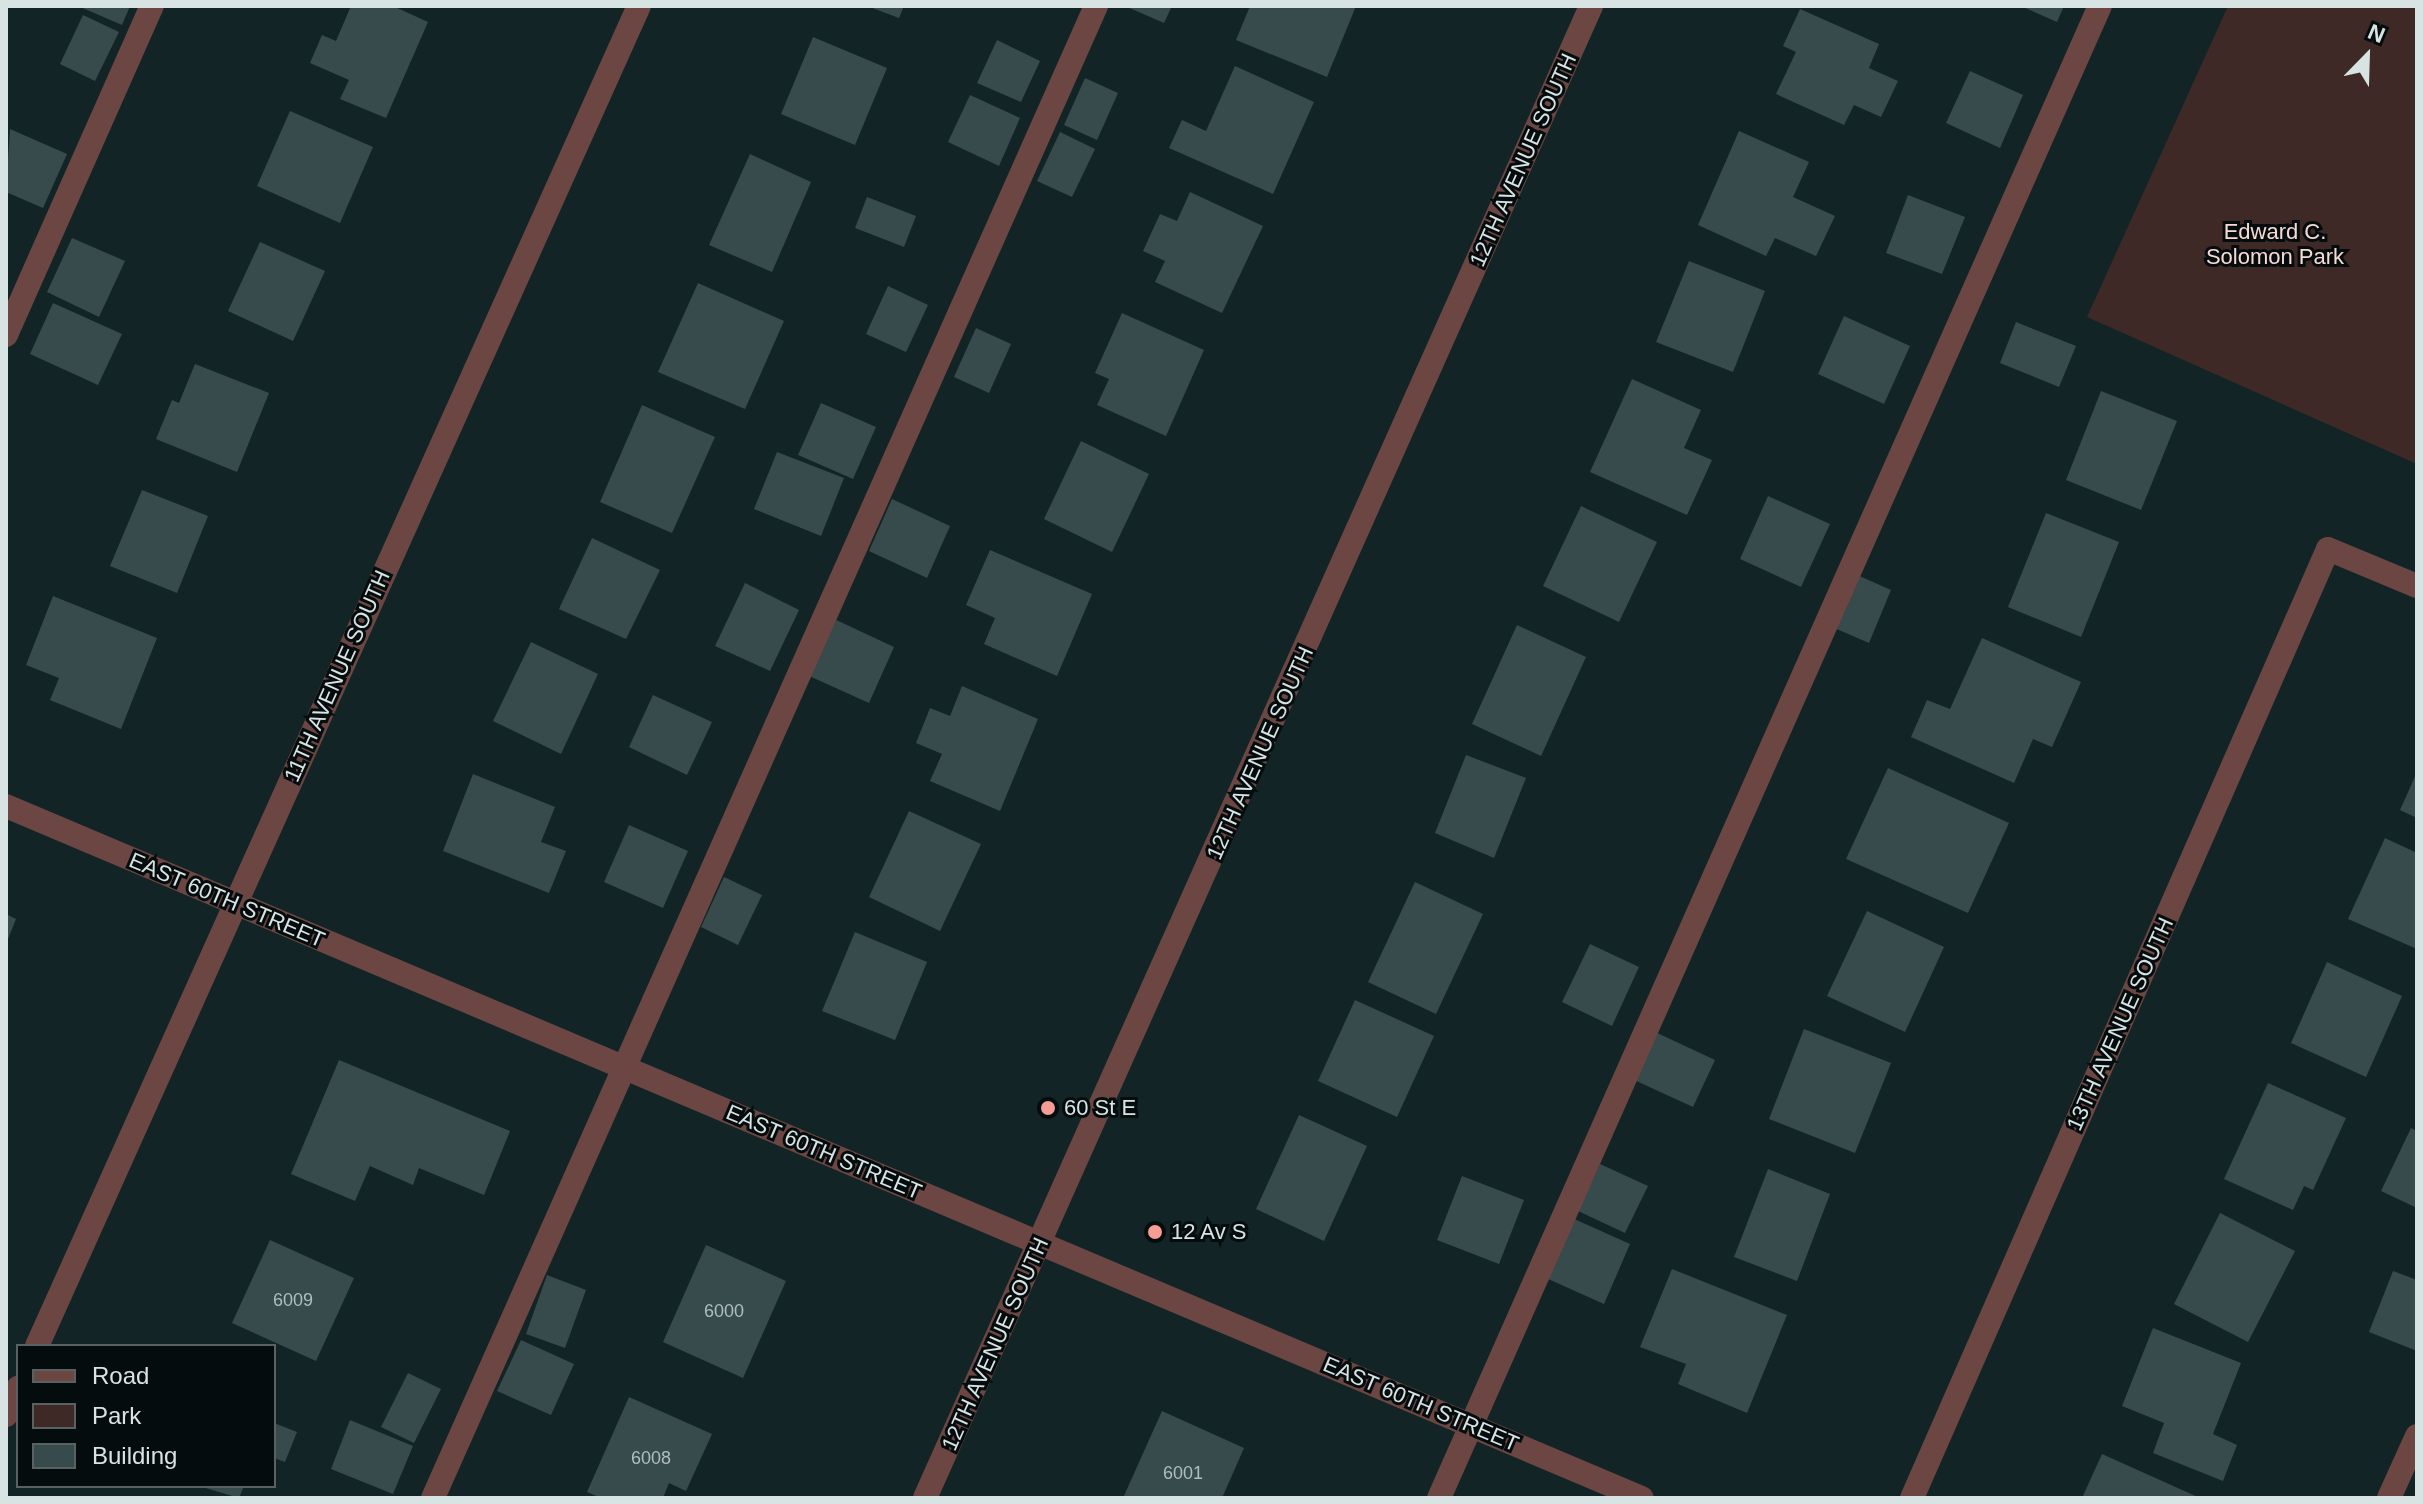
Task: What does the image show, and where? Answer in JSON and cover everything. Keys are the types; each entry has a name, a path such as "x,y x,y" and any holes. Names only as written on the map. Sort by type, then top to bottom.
{"street":[{"path":"6,335 152,6"},
{"name":"11TH AVENUE SOUTH","path":"38,1344 639,6"},
{"path":"433,1498 628,1069 1096,6"},
{"name":"12TH AVENUE SOUTH","path":"925,1498 1591,6"},
{"path":"1439,1498 2100,6"},
{"name":"13TH AVENUE SOUTH","path":"1912,1498 2328,549 2417,586"},
{"name":"EAST 60TH STREET","path":"6,806 1642,1498"},
{"path":"6,1415 16,1392"},
{"path":"2389,1498 2417,1436"}],"green space":[{"name":"Edward C. Solomon Park","path":"2228,6 2417,6 2417,464 2087,317"}],"building":[{"path":"78,6 130,6 122,25"},
{"path":"351,6 393,6 428,22 386,118 340,99 349,80 310,63 322,35 336,41"},
{"path":"867,6 904,6 899,18"},
{"path":"1125,6 1172,6 1164,23"},
{"path":"1250,6 1356,6 1327,77 1236,40"},
{"path":"2021,6 2064,6 2057,22"},
{"path":"1800,9 1879,44 1869,68 1898,81 1881,117 1854,105 1844,125 1776,94 1796,52 1783,46"},
{"path":"83,15 119,32 95,81 60,64"},
{"path":"813,37 887,68 855,145 781,114"},
{"path":"997,40 1040,61 1021,102 977,83"},
{"path":"1235,66 1314,102 1273,194 1169,148 1182,120 1206,131"},
{"path":"1970,71 2023,95 2000,148 1946,123"},
{"path":"1085,78 1118,93 1097,140 1064,125"},
{"path":"970,95 1020,118 999,166 948,142"},
{"path":"290,111 373,147 340,223 257,186"},
{"path":"10,129 67,154 43,208 6,192"},
{"path":"1739,131 1809,162 1793,197 1835,216 1816,256 1775,238 1766,256 1698,225"},
{"path":"1060,132 1095,149 1072,197 1037,181"},
{"path":"750,154 811,182 772,272 709,245"},
{"path":"1190,192 1263,226 1222,313 1155,282 1165,261 1143,251 1160,214 1177,221"},
{"path":"1908,195 1965,217 1942,274 1886,253"},
{"path":"867,197 916,216 904,247 855,228"},
{"path":"72,238 125,261 99,317 47,292"},
{"path":"260,242 325,271 293,341 228,311"},
{"path":"1689,261 1765,291 1733,372 1656,342"},
{"path":"698,283 784,321 745,409 658,372"},
{"path":"888,286 928,305 906,352 866,334"},
{"path":"53,303 122,334 98,385 30,354"},
{"path":"1122,313 1204,350 1166,436 1097,405 1109,379 1095,373"},
{"path":"1844,316 1910,346 1884,404 1818,374"},
{"path":"2016,322 2076,346 2059,387 2000,363"},
{"path":"976,328 1011,344 989,393 954,377"},
{"path":"195,364 269,393 237,472 156,439 172,400 179,403"},
{"path":"1632,379 1701,410 1684,448 1712,460 1687,515 1590,472"},
{"path":"2101,391 2177,421 2141,510 2066,480"},
{"path":"821,403 876,427 853,479 798,455"},
{"path":"642,405 715,437 672,533 600,502"},
{"path":"1081,441 1149,474 1112,552 1044,519"},
{"path":"777,452 844,478 821,536 754,509"},
{"path":"142,490 208,516 177,593 110,566"},
{"path":"1768,496 1830,524 1801,587 1740,559"},
{"path":"892,499 950,526 927,578 869,551"},
{"path":"1581,506 1657,542 1619,622 1543,586"},
{"path":"2046,513 2119,542 2081,637 2008,607"},
{"path":"592,538 660,570 626,639 559,609"},
{"path":"990,550 1092,594 1057,676 984,644 995,618 966,605"},
{"path":"1855,574 1891,590 1869,643 1832,627"},
{"path":"745,583 799,610 770,671 715,646"},
{"path":"53,596 157,638 121,729 50,700 59,678 26,665"},
{"path":"832,618 894,647 869,703 807,675"},
{"path":"1517,625 1586,657 1541,756 1472,724"},
{"path":"1982,638 2081,682 2052,747 2033,739 2014,783 1911,737 1927,700 1950,709"},
{"path":"531,642 598,674 561,754 493,721"},
{"path":"962,686 1038,719 1000,811 930,781 942,754 916,743 930,708 950,716"},
{"path":"653,695 712,722 687,775 629,747"},
{"path":"1466,755 1526,778 1494,858 1435,833"},
{"path":"1888,768 2009,823 1968,913 1846,859"},
{"path":"2417,772 2417,818 2400,810"},
{"path":"473,774 555,807 541,842 566,851 549,893 443,851"},
{"path":"909,811 981,844 940,931 869,897"},
{"path":"629,825 688,851 663,908 604,882"},
{"path":"2385,838 2417,853 2417,949 2348,919"},
{"path":"724,877 762,895 738,945 701,927"},
{"path":"1415,882 1483,914 1436,1014 1368,982"},
{"path":"1867,911 1944,947 1905,1032 1827,996"},
{"path":"6,914 16,919 6,944"},
{"path":"855,932 927,962 895,1040 822,1011"},
{"path":"1590,944 1639,967 1612,1026 1562,1002"},
{"path":"2327,962 2402,996 2366,1077 2291,1043"},
{"path":"1355,1000 1434,1036 1397,1117 1318,1081"},
{"path":"1804,1029 1891,1063 1855,1153 1769,1119"},
{"path":"1653,1031 1715,1060 1693,1107 1632,1079"},
{"path":"339,1060 510,1131 484,1195 419,1168 413,1185 370,1166 355,1201 291,1174"},
{"path":"2268,1083 2346,1118 2313,1190 2304,1186 2293,1210 2224,1179"},
{"path":"1299,1115 1367,1146 1324,1241 1256,1209"},
{"path":"2411,1128 2417,1131 2417,1208 2381,1191"},
{"path":"1600,1164 1648,1186 1625,1233 1578,1211"},
{"path":"1768,1169 1830,1194 1797,1281 1734,1257"},
{"path":"1462,1176 1524,1200 1499,1264 1437,1240"},
{"path":"2220,1213 2295,1251 2248,1342 2174,1304"},
{"path":"1572,1218 1630,1244 1604,1304 1546,1278"},
{"path":"270,1240 354,1278 316,1361 232,1323"},
{"path":"706,1245 786,1281 743,1378 663,1342"},
{"path":"1672,1269 1787,1315 1747,1413 1678,1384 1686,1364 1640,1347"},
{"path":"2393,1271 2417,1280 2417,1351 2369,1332"},
{"path":"547,1275 586,1290 565,1348 526,1334"},
{"path":"2153,1328 2241,1363 2213,1434 2237,1445 2223,1481 2153,1453 2164,1423 2122,1406"},
{"path":"521,1340 574,1364 551,1415 497,1391"},
{"path":"408,1373 441,1389 414,1443 381,1427"},
{"path":"629,1397 712,1434 686,1491 669,1483 663,1498 601,1498 587,1492"},
{"path":"1162,1411 1244,1448 1222,1498 1123,1498"},
{"path":"350,1420 413,1446 393,1494 331,1469"},
{"path":"276,1424 297,1432 285,1462 276,1459"},
{"path":"2102,1454 2200,1498 2082,1498"},
{"path":"206,1488 243,1488 239,1498"}],"place":[{"name":"60 St E","path":"1048,1108"},
{"name":"12 Av S","path":"1155,1232"}]}
